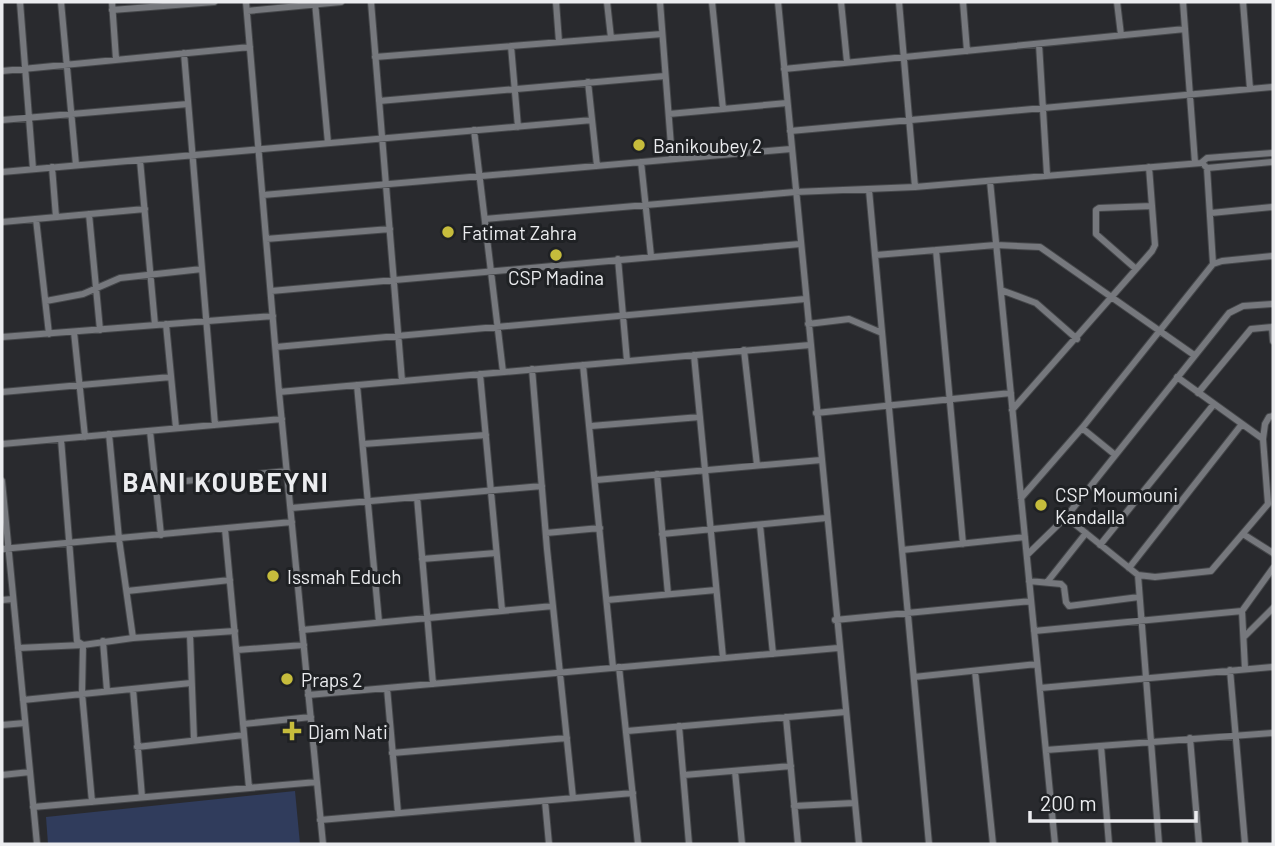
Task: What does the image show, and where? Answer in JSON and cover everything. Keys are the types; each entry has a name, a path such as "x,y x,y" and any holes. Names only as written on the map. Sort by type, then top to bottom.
{"street":[{"path":"20,2 33,169"},
{"path":"61,2 76,165"},
{"path":"112,2 116,59"},
{"path":"113,10 214,2"},
{"path":"246,2 279,392 323,844"},
{"path":"247,11 341,2"},
{"path":"371,2 402,381"},
{"path":"556,2 559,42"},
{"path":"607,2 611,38"},
{"path":"660,2 673,159"},
{"path":"712,2 723,109"},
{"path":"778,2 835,620 859,844"},
{"path":"841,2 847,62"},
{"path":"899,2 915,187"},
{"path":"963,2 967,51"},
{"path":"1117,2 1121,35"},
{"path":"1183,2 1198,163"},
{"path":"1243,2 1250,89"},
{"path":"316,3 328,143"},
{"path":"784,69 1185,29"},
{"path":"375,57 662,34"},
{"path":"1039,44 1047,175"},
{"path":"512,46 518,127"},
{"path":"2,71 250,47"},
{"path":"184,53 215,425"},
{"path":"379,101 666,76"},
{"path":"587,82 597,166"},
{"path":"790,131 1273,87"},
{"path":"669,114 787,103"},
{"path":"2,120 188,104"},
{"path":"2,172 592,120"},
{"path":"474,131 503,372"},
{"path":"263,195 792,149"},
{"path":"485,219 796,192 869,190 990,181 1198,163 1207,158 1273,153"},
{"path":"140,160 155,325"},
{"path":"641,162 651,256"},
{"path":"1198,163 1207,168 1273,162"},
{"path":"52,167 56,217"},
{"path":"1013,410 1154,248 1149,167"},
{"path":"1207,168 1213,264"},
{"path":"990,181 1055,844"},
{"path":"869,190 929,844"},
{"path":"1136,269 1096,234 1096,211 1099,208 1152,206"},
{"path":"1211,213 1273,207"},
{"path":"2,222 145,209"},
{"path":"89,214 100,330"},
{"path":"36,219 49,334"},
{"path":"267,239 390,229"},
{"path":"271,290 800,244"},
{"path":"876,255 996,245 1044,248 1194,355"},
{"path":"936,250 963,544"},
{"path":"1021,498 1082,428 1213,264 1273,256"},
{"path":"618,259 627,361"},
{"path":"46,301 95,289 120,278 202,269"},
{"path":"1001,290 1036,303 1077,338"},
{"path":"276,347 806,299"},
{"path":"1027,555 1066,517 1229,313 1236,308 1273,304"},
{"path":"2,337 273,316"},
{"path":"808,324 849,319 882,333"},
{"path":"166,324 176,428"},
{"path":"1198,393 1251,329 1273,327 1273,341"},
{"path":"74,332 85,437"},
{"path":"279,392 810,345"},
{"path":"744,351 757,465"},
{"path":"694,355 723,658"},
{"path":"583,365 607,600 626,731 638,844"},
{"path":"533,369 546,533 573,798"},
{"path":"480,374 502,610"},
{"path":"2,392 171,377"},
{"path":"1177,377 1263,439"},
{"path":"357,385 379,622"},
{"path":"816,413 1011,393"},
{"path":"1100,545 1213,404"},
{"path":"1066,517 1138,575 1156,577 1211,571 1268,504 1263,439 1265,424 1269,417 1273,416"},
{"path":"591,426 700,417"},
{"path":"2,444 282,419"},
{"path":"1129,568 1242,424"},
{"path":"1082,428 1114,454"},
{"path":"150,431 161,535"},
{"path":"109,434 119,539 134,638"},
{"path":"363,444 486,435"},
{"path":"61,439 76,641 83,645"},
{"path":"596,480 821,460"},
{"path":"155,485 287,471"},
{"path":"657,474 668,594"},
{"path":"2,481 5,549 13,599 37,844"},
{"path":"290,509 542,486"},
{"path":"417,497 433,684"},
{"path":"663,534 826,518"},
{"path":"5,549 292,522"},
{"path":"760,525 773,654"},
{"path":"546,533 600,528"},
{"path":"225,529 249,788"},
{"path":"1048,581 1086,533"},
{"path":"1243,534 1273,553"},
{"path":"902,550 1025,537"},
{"path":"422,559 496,553"},
{"path":"1245,669 1242,611 1273,568"},
{"path":"1138,575 1159,844"},
{"path":"127,591 230,580"},
{"path":"1029,581 1048,581 1063,585 1069,606 1139,597"},
{"path":"607,600 716,590"},
{"path":"2,600 13,599"},
{"path":"835,620 1031,601"},
{"path":"302,630 553,606"},
{"path":"1244,637 1273,608"},
{"path":"1034,631 1242,611"},
{"path":"18,648 235,631"},
{"path":"190,635 194,740"},
{"path":"103,641 107,691"},
{"path":"83,645 82,693 92,802"},
{"path":"237,650 304,645"},
{"path":"309,695 838,648"},
{"path":"914,677 1037,664"},
{"path":"1040,688 1273,667"},
{"path":"1230,670 1245,844"},
{"path":"975,671 993,844"},
{"path":"23,700 191,683"},
{"path":"387,688 397,813"},
{"path":"132,689 142,797"},
{"path":"626,731 845,712"},
{"path":"786,716 797,844"},
{"path":"243,724 310,717"},
{"path":"2,725 25,723"},
{"path":"679,726 689,844"},
{"path":"1046,750 1273,733"},
{"path":"137,747 244,735"},
{"path":"393,753 567,738"},
{"path":"1190,738 1199,844"},
{"path":"1101,746 1110,844"},
{"path":"684,775 790,766"},
{"path":"735,771 742,844"},
{"path":"2,775 30,772"},
{"path":"33,807 317,782"},
{"path":"320,820 633,793"},
{"path":"545,801 549,844"},
{"path":"794,806 854,803"}],"shaded area":[{"path":"295,791 300,844 48,844 46,817"}],"place":[{"name":"Banikoubey 2","path":"639,145"},
{"name":"Fatimat Zahra","path":"448,232"},
{"name":"CSP Madina","path":"556,255"},
{"name":"CSP Moumouni Kandalla","path":"1041,505"},
{"name":"Issmah Educh","path":"273,576"},
{"name":"Praps 2","path":"287,679"},
{"name":"Djam Nati","path":"292,731"}],"district":[{"name":"BANI KOUBEYNI","path":"226,481"}]}
